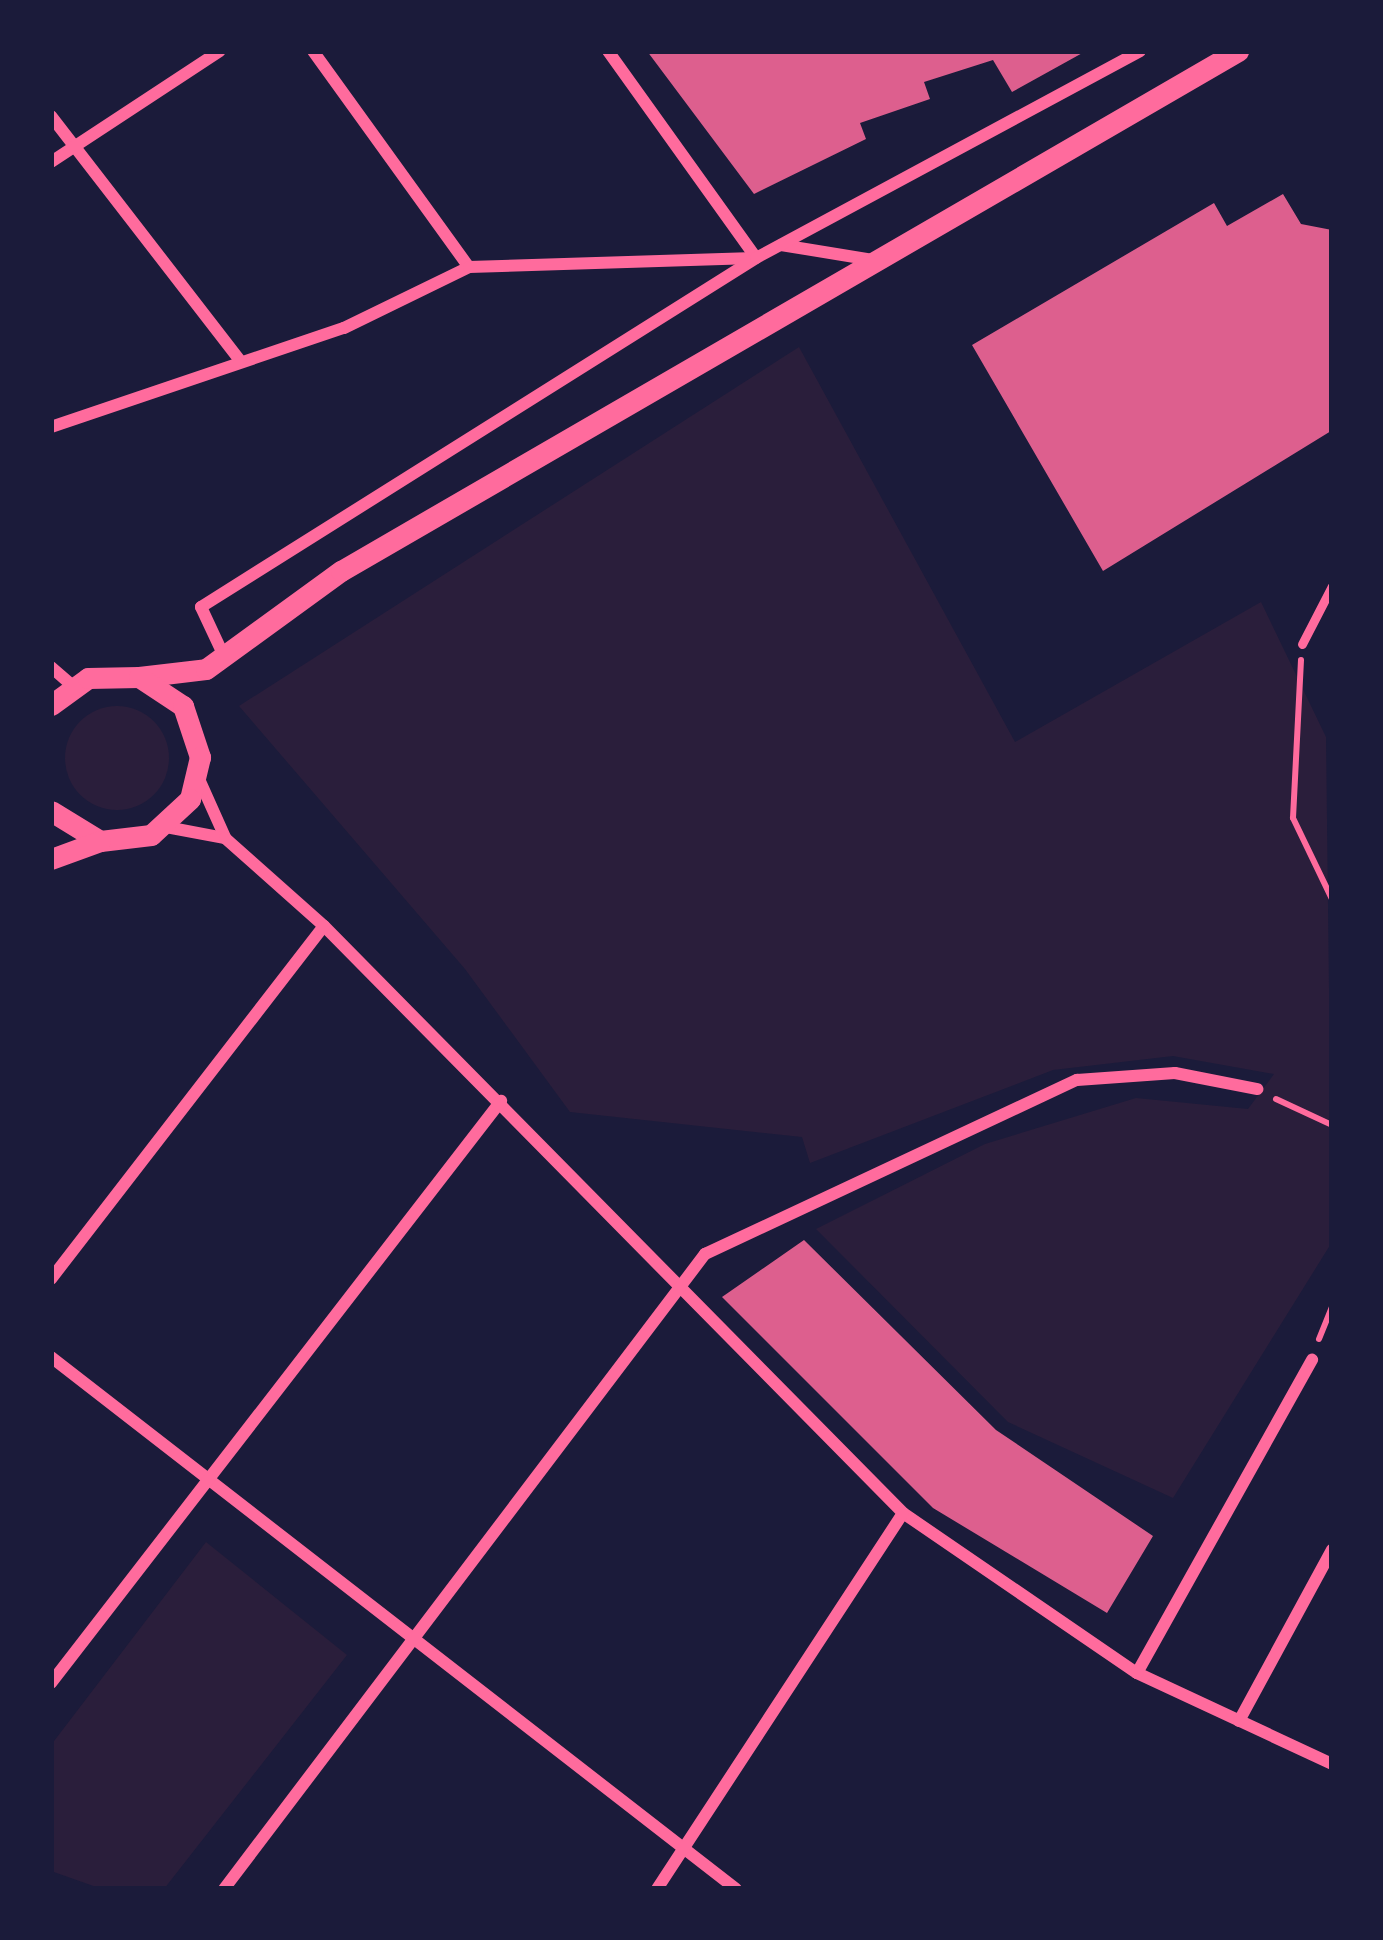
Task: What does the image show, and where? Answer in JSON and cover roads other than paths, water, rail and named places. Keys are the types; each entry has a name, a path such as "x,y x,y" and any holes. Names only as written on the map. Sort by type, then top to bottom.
{"street":[{"path":"51,162 220,51"},
{"path":"314,51 469,267"},
{"path":"608,51 756,258"},
{"path":"223,654 201,607 756,258 1140,51"},
{"path":"51,705 72,686 185,677 359,560 1238,51"},
{"path":"51,116 239,359"},
{"path":"780,245 874,260"},
{"path":"51,427 239,359 344,328 469,267 756,258"},
{"path":"223,654 200,691 198,777 225,838 324,926 685,1281 903,1513 1137,1673 1331,1760"},
{"path":"51,667 72,686"},
{"path":"140,677 182,706 198,738"},
{"path":"166,827 198,777"},
{"path":"51,811 100,841"},
{"path":"51,859 100,841 166,827 225,838"},
{"path":"51,1279 324,926"},
{"path":"224,1889 706,1254 1077,1080 1175,1073 1256,1089"},
{"path":"51,1683 203,1475 501,1102"},
{"path":"51,1357 736,1889"},
{"path":"1137,1673 1312,1360"},
{"path":"657,1889 903,1513"},
{"path":"1239,1721 1332,1550"}],"lane":[{"path":"1302,644 1332,586"}]}
